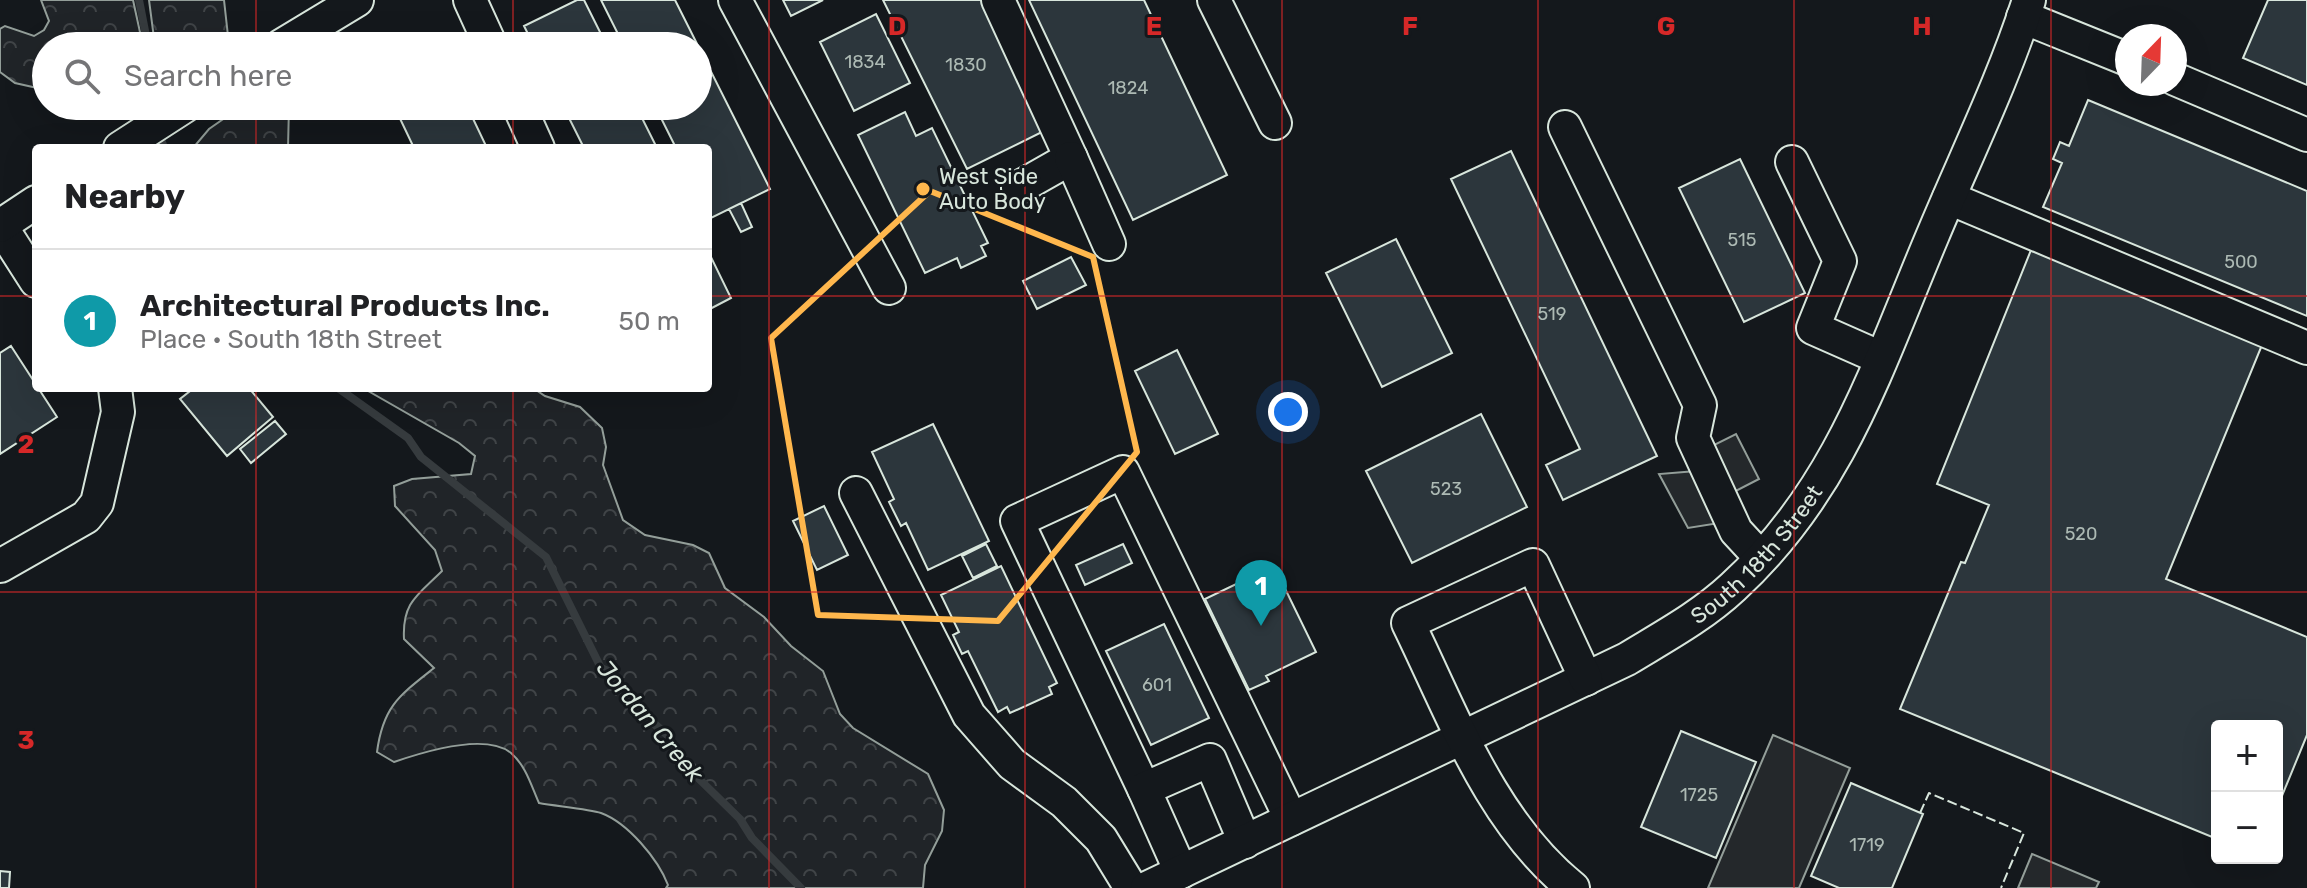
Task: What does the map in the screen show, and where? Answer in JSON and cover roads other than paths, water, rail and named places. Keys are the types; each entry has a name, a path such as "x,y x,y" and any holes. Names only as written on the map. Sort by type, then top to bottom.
{"street":[{"path":"304,32 357,0"},
{"path":"470,0 485,32"},
{"path":"735,0 889,288"},
{"path":"998,0 1109,244"},
{"path":"1214,0 1275,123"},
{"path":"2026,9 2115,53"},
{"name":"South 18th Street","path":"1147,888 1627,659 1681,626 1731,589 1761,558 1828,474 1881,358 2026,9"},
{"path":"2187,84 2307,135"},
{"path":"126,144 163,120"},
{"path":"525,120 536,144"},
{"path":"1565,127 1700,405 1693,438 1736,531 1761,558"},
{"path":"1018,188 1071,158"},
{"path":"1792,162 1840,261 1813,328 1881,358"},
{"path":"1949,198 2307,348"},
{"path":"32,205 0,226 32,275"},
{"path":"0,566 86,517 97,503 118,412 116,392"},
{"path":"1181,872 1017,521 1123,472 1291,819"},
{"path":"856,493 969,715 1012,764 1064,802 1101,839 1131,888"},
{"path":"1573,888 1531,849 1499,805 1408,623 1533,565 1586,679"},
{"path":"1144,789 1210,760 1245,842"}],"waterway":[{"name":"Jordan Creek","path":"139,0 145,32"},
{"name":"Jordan Creek","path":"158,130 163,144"},
{"name":"Jordan Creek","path":"344,392 408,438 421,457 546,557 601,668 613,673 629,701 666,734 694,774 740,819 752,838 801,888"}],"place":[{"name":"West Side Auto Body","path":"923,189"},
{"name":"Architectural Products Inc.","path":"1261,626"}]}
